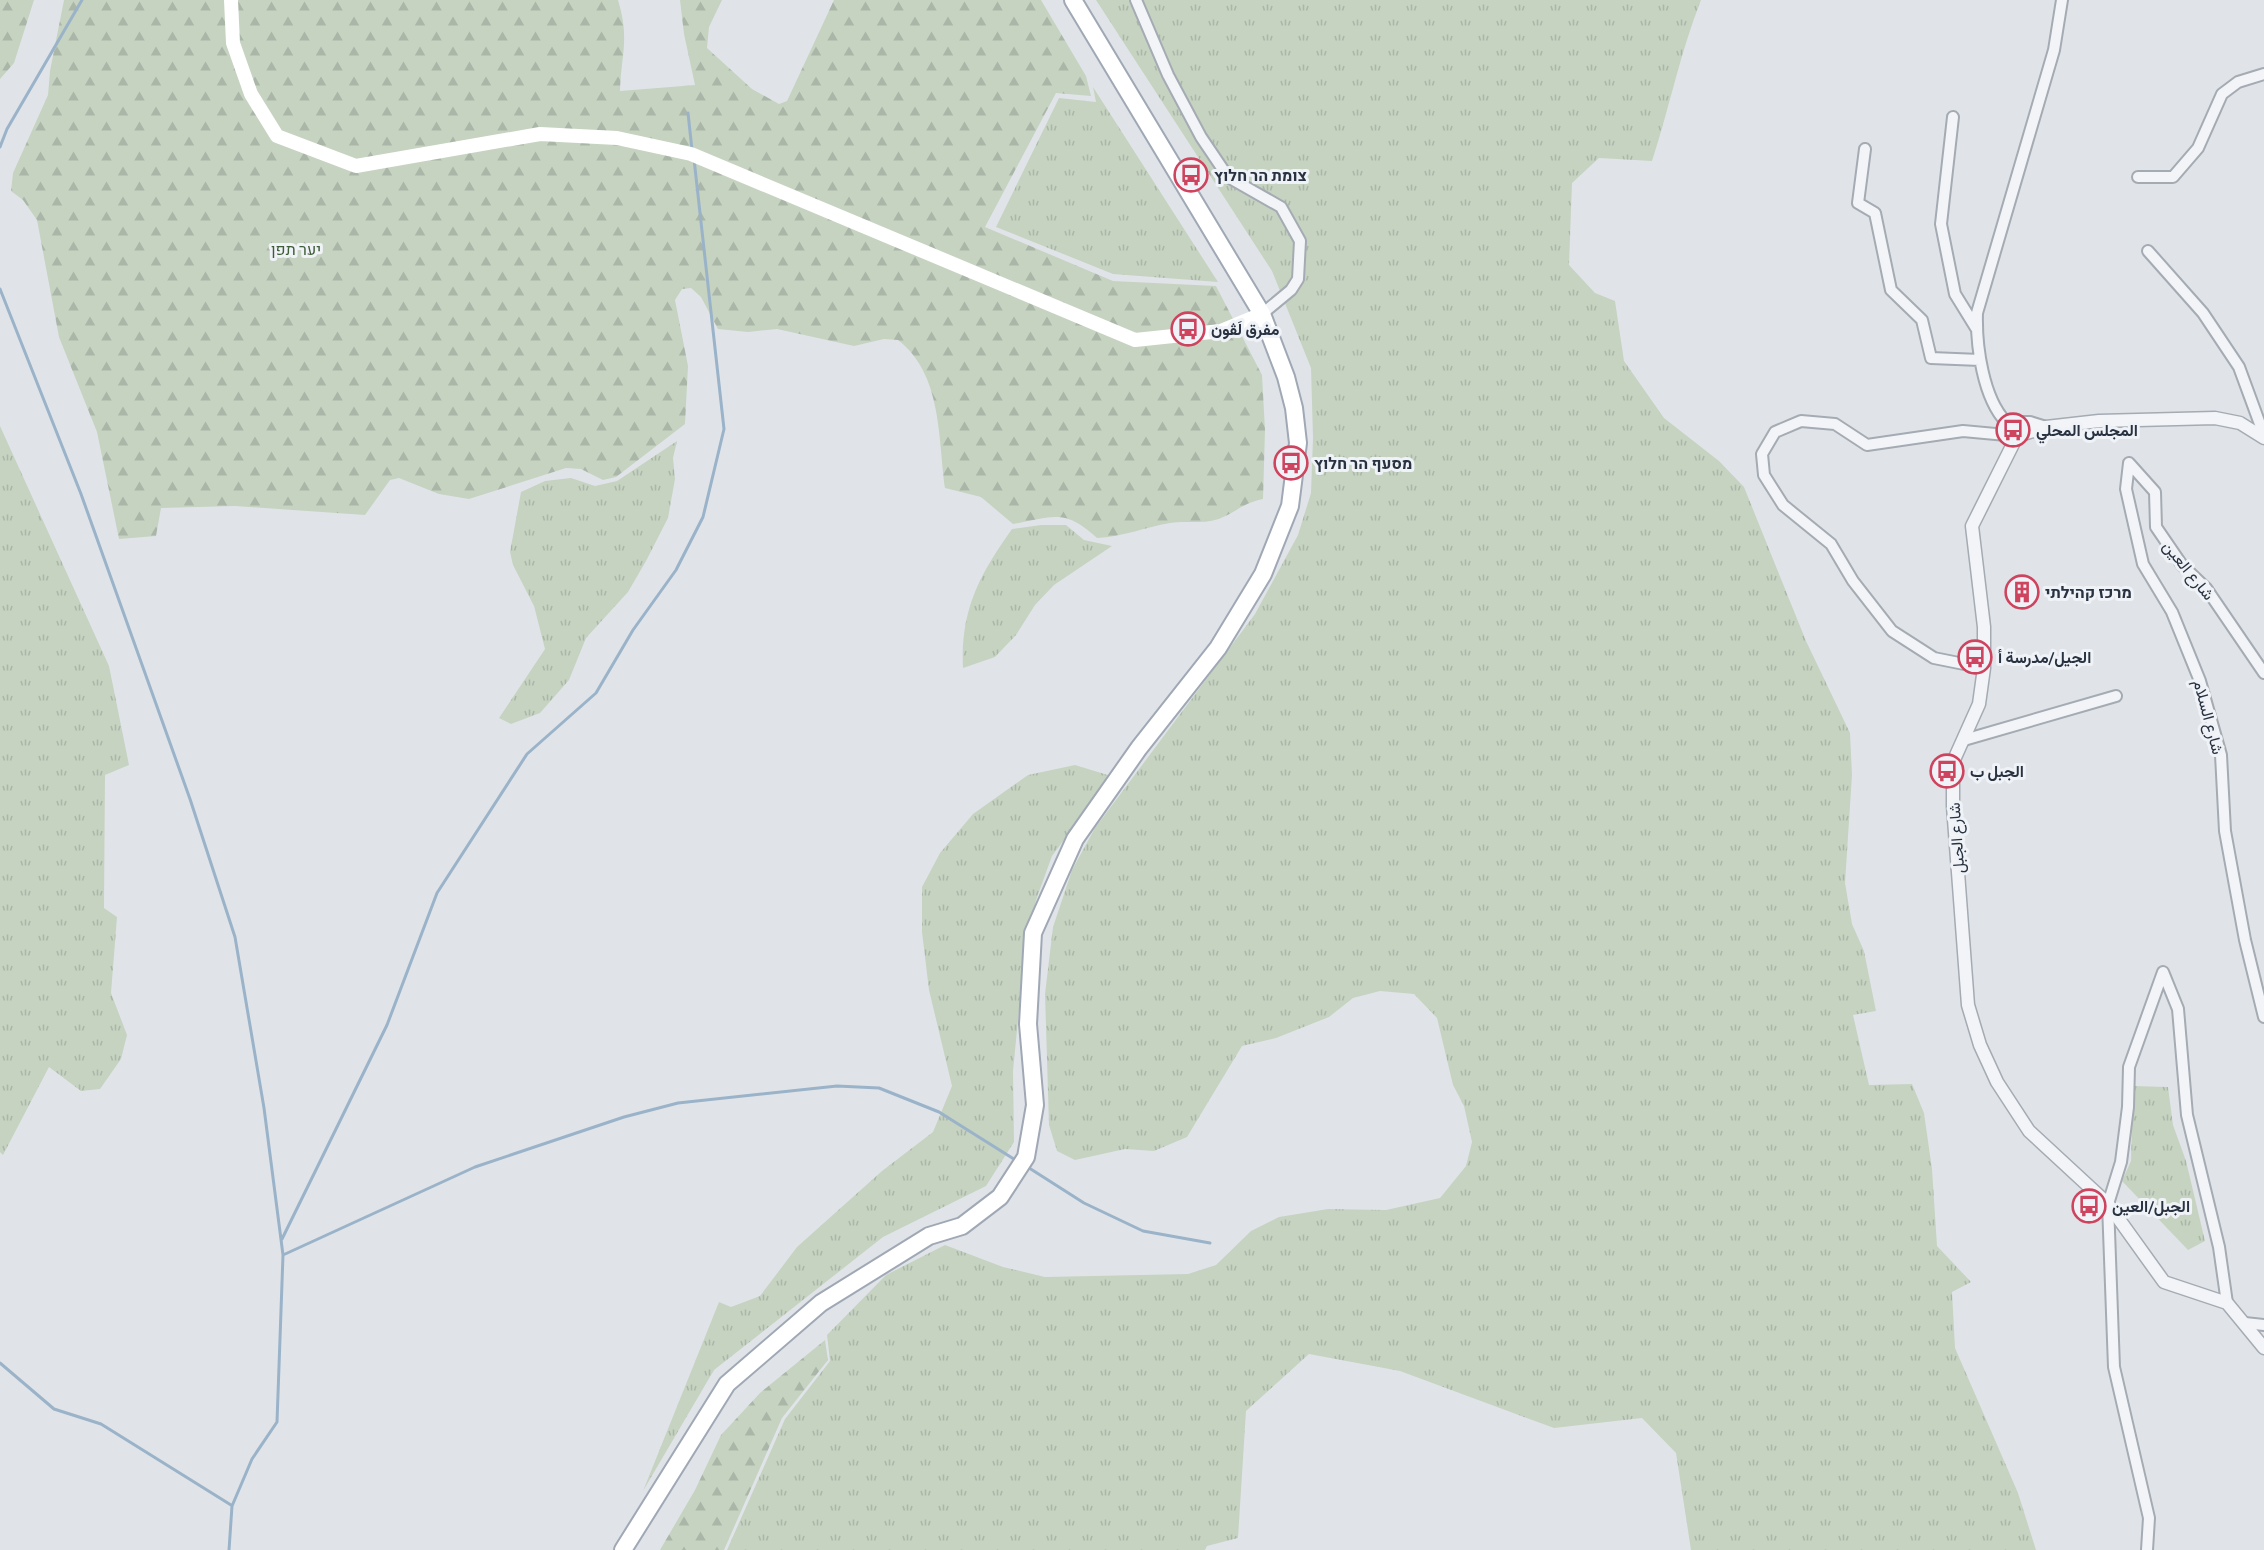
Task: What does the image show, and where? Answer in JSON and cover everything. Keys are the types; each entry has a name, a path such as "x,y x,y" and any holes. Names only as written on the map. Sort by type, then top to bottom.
{"main road":[{"path":"231,0 233,43 251,94 277,136 356,166 540,134 617,138 691,154 1136,340 1221,331 1262,314"},
{"path":"623,1550 727,1384 822,1303 929,1236 962,1226 1000,1197 1026,1157 1035,1105 1028,1024 1033,933 1075,839 1139,748 1218,648 1263,574 1290,506 1298,443 1294,408 1286,377 1262,314 1073,0"}],"street":[{"path":"1136,0 1168,75 1201,137 1228,177 1281,207 1300,241 1298,279 1291,290 1262,314"},
{"path":"2046,427 2030,422 2007,422 1998,413 1980,360 1977,313 2054,50 2062,0"},
{"path":"2138,177 2172,177 2198,147 2222,94 2238,82 2264,74"},
{"path":"1953,117 1941,224 1955,294 1977,329"},
{"path":"1865,149 1858,203 1875,213 1891,290 1922,320 1931,358 1980,360"},
{"path":"2148,251 2203,313 2239,367 2264,436"},
{"path":"1984,668 1934,658 1892,631 1853,581 1831,544 1784,505 1764,475 1762,454 1775,432 1801,421 1835,424 1867,446 1963,430 2017,436 2046,427 2099,422 2215,418 2240,423 2264,436"},
{"name":"شارع الجبل","path":"2017,436 1972,526 1984,627 1984,668 1979,704 1953,762 1953,806 1968,1005 1980,1045 1997,1082 2029,1131 2108,1204 2164,1282 2227,1303 2264,1348"},
{"name":"شارع العين","path":"2129,463 2155,492 2156,527 2182,565 2206,588 2264,673"},
{"name":"شارع السلام","path":"2129,463 2126,489 2143,564 2172,612 2196,672 2221,755 2225,831 2245,940 2264,1017"},
{"path":"1964,740 2116,696"},
{"path":"2147,1550 2149,1518 2114,1367 2108,1204 2121,1162 2128,1107 2129,1067 2163,972 2178,1009 2187,1115 2219,1247 2227,1303"},
{"path":"2245,1323 2264,1325"}],"green space":[{"path":"0,0 34,0 14,63 0,79"},
{"name":"יער תפן","path":"64,0 618,0 624,26 620,91 695,85 684,34 680,0 722,0 709,27 707,48 752,89 779,104 787,101 834,0 1041,0 1086,76 1091,96 1056,93 985,227 1113,281 1216,286 1262,375 1265,430 1263,499 1215,520 1170,523 1097,538 1076,522 1058,517 1013,524 981,497 945,488 939,428 930,388 923,370 898,340 884,339 854,346 777,329 748,332 718,329 701,297 691,288 682,289 675,300 688,366 685,424 616,477 603,480 581,469 566,468 469,499 439,494 399,478 390,480 365,515 235,506 161,508 156,536 119,539 97,432 59,337 37,220 23,200 11,191 13,173 48,95 50,71"},
{"path":"1096,0 1701,0 1652,161 1599,158 1572,183 1569,265 1595,293 1615,301 1624,361 1664,418 1719,461 1744,487 1806,641 1850,733 1852,775 1845,883 1852,924 1864,951 1876,1011 1853,1015 1869,1085 1912,1084 1924,1113 1932,1169 1937,1246 1971,1282 1952,1292 1955,1348 2018,1493 2036,1550 1691,1550 1676,1453 1642,1418 1554,1428 1400,1371 1309,1354 1246,1411 1238,1538 1207,1546 1205,1550 727,1550 785,1419 830,1361 827,1335 886,1275 945,1245 1003,1267 1045,1277 1188,1274 1216,1265 1251,1231 1279,1217 1328,1209 1386,1210 1440,1198 1466,1166 1472,1142 1464,1106 1453,1085 1437,1018 1414,994 1380,991 1353,998 1329,1017 1276,1038 1242,1046 1187,1137 1154,1151 1125,1149 1075,1160 1057,1151 1049,1125 1045,994 1053,927 1072,870 1095,828 1255,614 1298,535 1311,493 1313,438 1311,368 1272,271"},
{"path":"1093,87 1218,282 1113,274 996,227 1059,98 1096,102"},
{"path":"0,426 109,666 129,765 105,775 104,908 117,917 111,993 127,1035 121,1059 100,1089 81,1091 49,1067 3,1155 0,1152"},
{"path":"677,441 673,458 675,479 668,518 628,592 586,638 569,680 540,713 511,724 499,718 545,649 534,606 513,565 510,552 521,492 545,481 571,478 595,486 617,481"},
{"path":"1041,525 1066,525 1084,540 1112,546 1054,585 1035,605 1016,635 995,657 963,668 963,647 969,610 974,594 990,562 1012,529"},
{"path":"1075,765 1111,776 1052,856 1036,900 1023,969 1013,1071 1014,1142 986,1186 883,1237 714,1370 643,1491 719,1302 731,1307 760,1296 797,1247 882,1171 933,1132 952,1086 929,990 922,932 922,887 940,853 973,814 1028,775"},
{"path":"2133,1086 2168,1087 2173,1125 2186,1161 2205,1241 2188,1250 2122,1181 2131,1161"},
{"path":"825,1340 828,1360 782,1418 724,1550 660,1550 695,1490 721,1435 760,1393"}],"waterway":[{"path":"0,147 7,129 82,0"},
{"path":"688,113 692,150"},
{"path":"282,1239 387,1025 437,893 527,754 596,693 633,630 676,570 703,517 724,429 694,159"},
{"path":"0,289 81,494 190,799 235,937 264,1108 283,1255 277,1422 252,1459 232,1506 229,1550"},
{"path":"283,1255 475,1167 624,1117 678,1103 837,1086 879,1088 939,1112 1017,1161"},
{"path":"1026,1166 1084,1203 1143,1231 1210,1243"},
{"path":"0,1363 54,1409 101,1424 231,1505"}],"place":[{"name":"צומת הר חלוץ","path":"1191,175"},
{"name":"مفرق لَڤون","path":"1188,329"},
{"name":"المجلس المحلي","path":"2013,430"},
{"name":"מסעף הר חלוץ","path":"1291,463"},
{"name":"מרכז קהילתי","path":"2022,592"},
{"name":"الجيل/مدرسة أ","path":"1975,657"},
{"name":"الجبل ب","path":"1947,771"},
{"name":"الجبل/العين","path":"2089,1206"}]}
